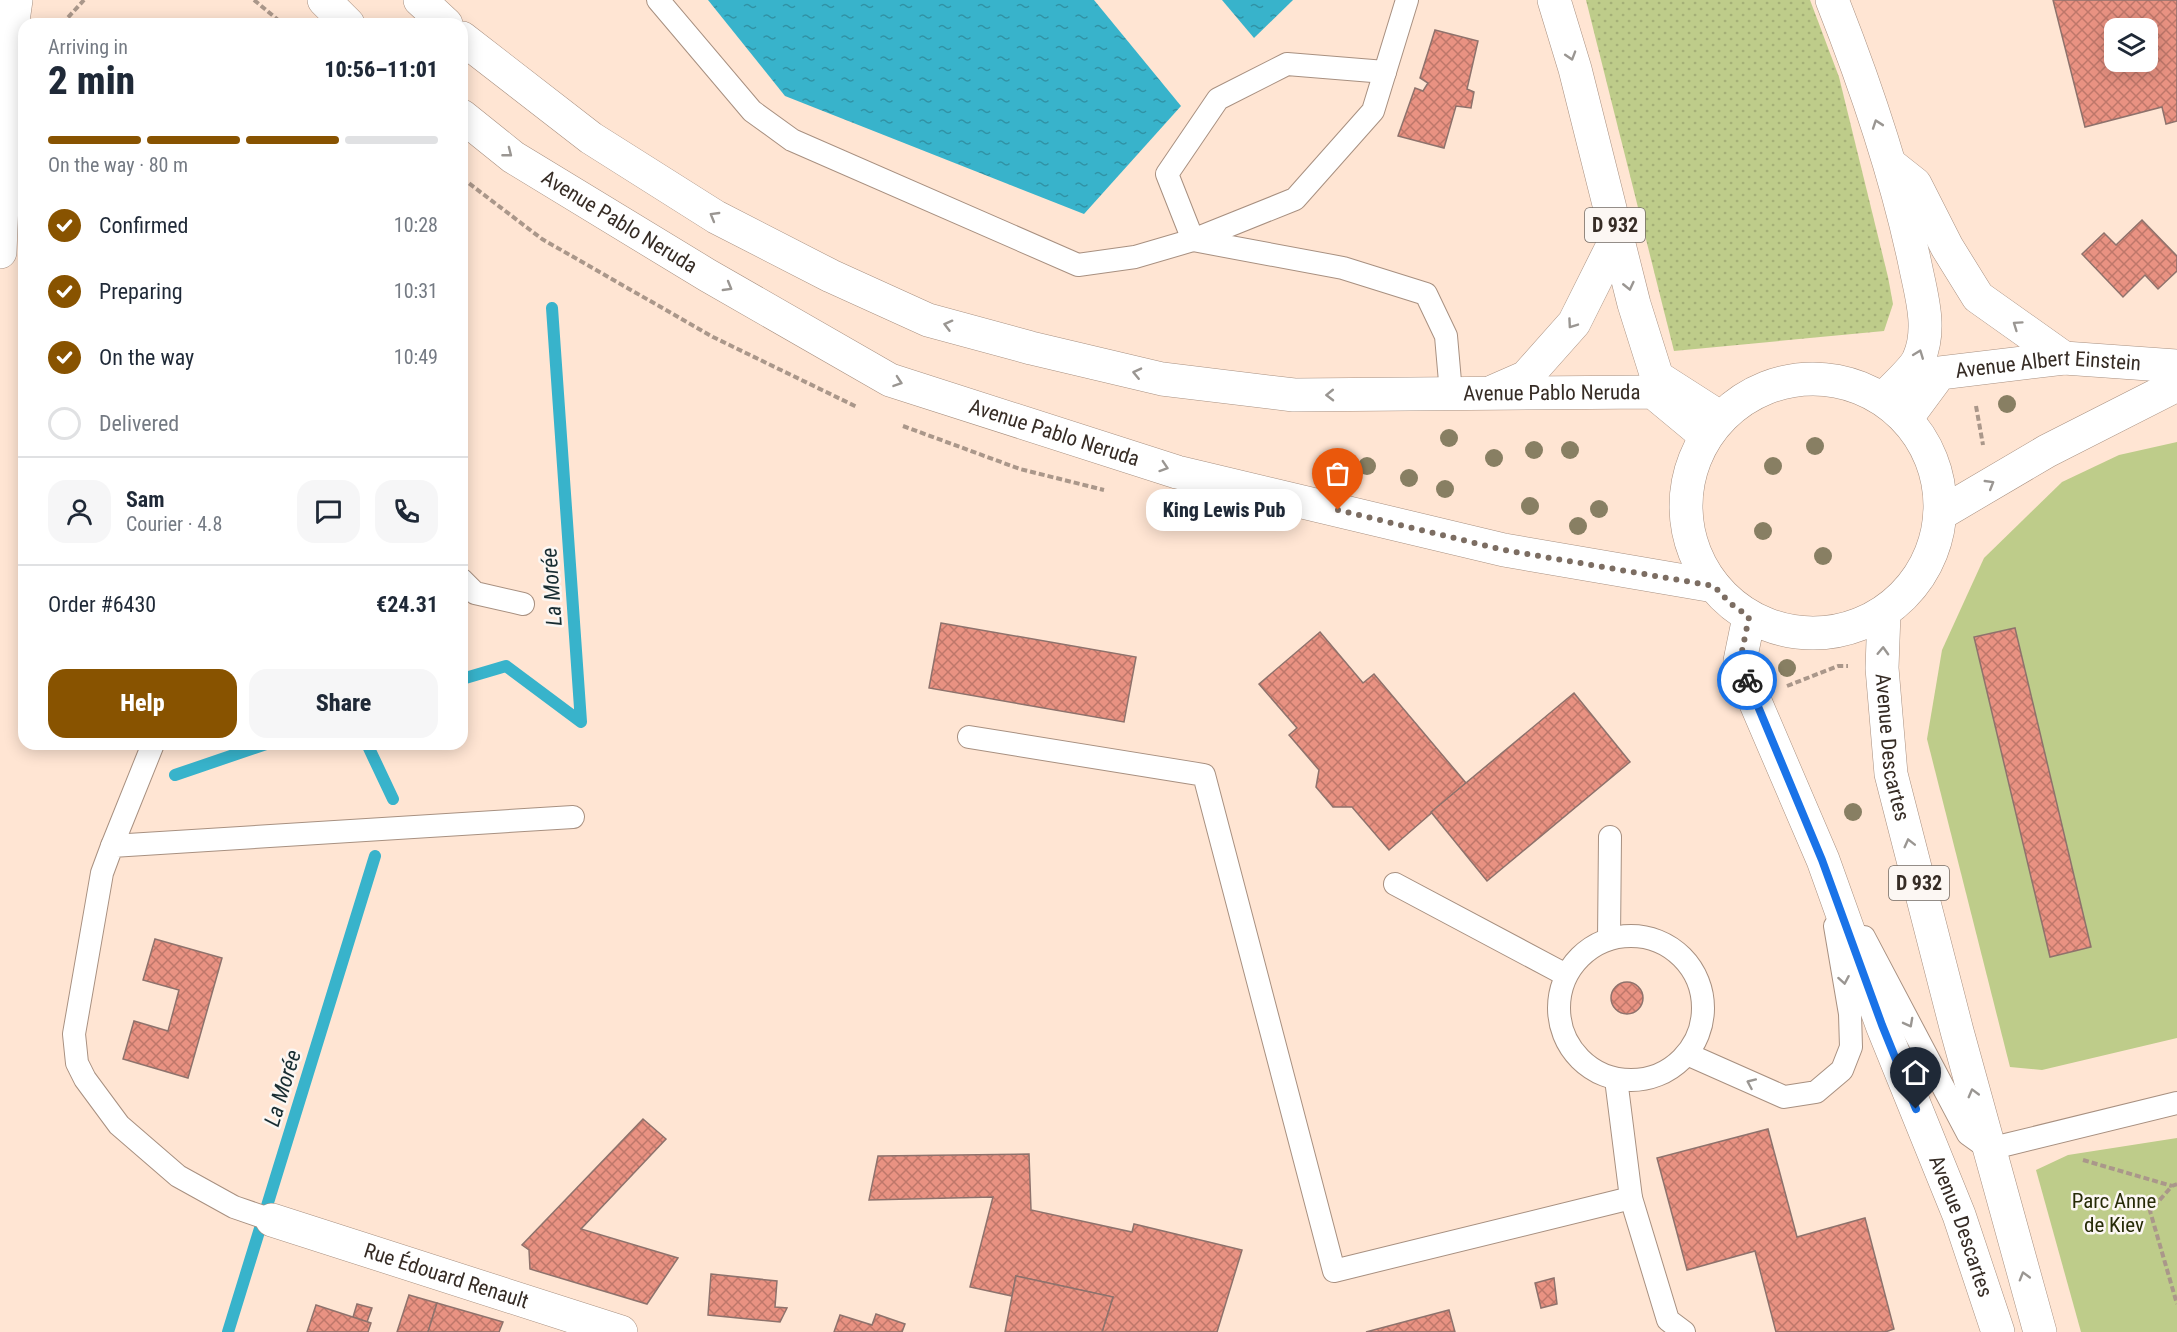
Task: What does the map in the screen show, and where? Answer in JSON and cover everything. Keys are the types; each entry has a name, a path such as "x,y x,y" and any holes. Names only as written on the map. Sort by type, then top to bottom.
{"main road":[{"path":"0,252 8,56 16,0"},
{"path":"324,0 342,18"},
{"path":"420,0 440,18"},
{"name":"D 932","path":"1554,0 1575,69 1634,304 1657,377 1713,427"},
{"path":"1832,0 1892,165 1925,313 1925,333 1919,359 1895,409"},
{"name":"Avenue Pablo Neruda","path":"468,43 591,138 716,218 831,276 928,320 1031,348 1162,379 1294,395 1653,392 1713,427"},
{"name":"Avenue Pablo Neruda","path":"468,121 513,157 707,275 890,380 1177,472 1504,550 1714,586"},
{"path":"1892,165 1915,184 1947,247 1978,297 2064,358"},
{"path":"1490,393 1526,377 1574,323 1618,235"},
{"name":"Avenue Albert Einstein","path":"1895,409 1940,373 2064,358 2177,366"},
{"path":"1816,378 1851,384 1895,409 1926,447 1938,480 1940,514 1935,543 1924,570 1907,593 1884,613 1852,628 1817,634 1781,630 1749,617 1730,603 1714,586 1694,552 1685,513 1689,473 1713,427 1748,396 1781,382 1816,378"},
{"name":"Avenue Albert Einstein","path":"1940,514 2047,451 2177,385"},
{"name":"Avenue Descartes","path":"1884,613 1882,668 1891,774 1989,1149 2040,1332"},
{"name":"Avenue Descartes","path":"1749,617 1740,661 1822,860 1882,1025 1959,1215 1998,1332"},
{"name":"Rue Édouard Renault","path":"272,1220 621,1332"}],"lane":[{"path":"658,0 752,111 792,140 1078,265 1136,256 1193,240 1295,199 1373,111 1407,0"},
{"path":"1193,240 1167,174 1218,99 1287,64 1385,72"},
{"path":"1193,240 1343,268 1426,294 1446,336 1451,393"},
{"path":"468,586 475,592 523,604"},
{"path":"969,736 1204,775 1334,1271 1631,1198"},
{"path":"151,750 102,873 74,1034 77,1063 85,1079 119,1125 177,1176 234,1208 272,1220"},
{"path":"112,846 573,817"},
{"path":"1609,939 1610,837"},
{"path":"1822,860 1968,1134 1989,1149 2177,1103"},
{"path":"1687,1054 1784,1097 1816,1092 1842,1070 1851,1047 1850,1014 1822,860"},
{"path":"1395,884 1566,975"},
{"path":"1632,936 1654,939 1675,950 1691,967 1701,988 1703,1011 1698,1034 1687,1054 1672,1067 1655,1076 1636,1080 1616,1079 1595,1071 1578,1057 1566,1039 1559,1018 1560,996 1566,975 1577,959 1592,947 1609,939 1632,936"},
{"path":"1616,1079 1631,1198 1668,1320 1684,1332"}],"path":[{"path":"68,18 84,0"},
{"path":"254,0 276,18"},
{"path":"1974,395 1985,452"},
{"path":"1784,688 1838,666 1855,665"},
{"path":"2078,1158 2174,1185 2150,1211 2177,1304"}],"green space":[{"path":"1586,0 1810,0 1839,77 1888,277 1893,304 1884,331 1674,351"},
{"path":"2177,442 2177,1038 2042,1070 2010,1067 1927,739 1942,650 1984,558 2062,482 2119,455"},
{"name":"Parc Anne de Kiev","path":"2177,1138 2177,1332 2081,1332 2036,1170 2068,1155"}],"water":[{"path":"708,0 1094,0 1181,106 1084,214 785,96"},
{"path":"1222,0 1293,0 1254,38"}],"building":[{"path":"2053,0 2177,0 2177,121 2166,124 2162,107 2085,127"},
{"path":"1435,30 1478,41 1467,89 1474,92 1471,108 1456,106 1444,148 1398,136 1415,88 1423,91 1428,83 1420,78"},
{"path":"2142,220 2177,256 2177,271 2158,289 2145,275 2123,297 2082,254 2104,233 2116,245"},
{"path":"941,623 1136,657 1124,722 929,688"},
{"path":"2015,628 2091,947 2050,957 1974,637"},
{"path":"1320,632 1363,683 1374,674 1466,783 1389,850 1352,807 1333,807 1316,787 1319,770 1289,735 1297,728 1259,684"},
{"path":"1574,693 1630,762 1487,881 1431,812"},
{"path":"155,939 222,958 188,1078 123,1059 134,1021 168,1031 179,990 143,980"},
{"path":"1627,982 1638,987 1643,998 1638,1009 1627,1014 1616,1009 1611,998 1616,987"},
{"path":"643,1119 666,1139 581,1229 678,1258 647,1304 530,1269 529,1250 522,1245"},
{"path":"1768,1129 1797,1237 1865,1218 1894,1329 1885,1332 1776,1332 1755,1251 1687,1270 1657,1158"},
{"path":"1029,1154 1031,1210 1132,1232 1134,1224 1242,1250 1217,1332 1102,1332 1113,1297 1016,1276 1012,1296 970,1287 993,1197 869,1200 878,1156"},
{"path":"711,1274 777,1281 775,1307 787,1308 780,1322 708,1315"},
{"path":"1016,1276 1113,1297 1102,1332 1005,1332"},
{"path":"1554,1278 1557,1304 1541,1308 1535,1283"},
{"path":"409,1295 437,1303 428,1332 397,1332"},
{"path":"437,1303 503,1322 499,1332 428,1332"},
{"path":"357,1304 372,1308 367,1322 353,1317"},
{"path":"316,1305 371,1323 368,1332 307,1332"},
{"path":"1449,1310 1455,1332 1366,1332"},
{"path":"876,1314 905,1324 902,1332 834,1332 840,1315 872,1325"}],"waterway":[{"name":"La Morée","path":"468,677 506,666 581,722 552,308"},
{"name":"La Morée","path":"175,775 248,750"},
{"name":"La Morée","path":"370,750 393,799"},
{"name":"La Morée","path":"228,1332 375,856"}],"way so far":[{"path":"1338,510 1504,550 1714,586 1730,603 1749,617 1740,661 1747,680"}],"place":[{"name":"King Lewis Pub","path":"1338,510"}],"route":[{"path":"1747,680 1822,860 1882,1025 1916,1109"}]}
